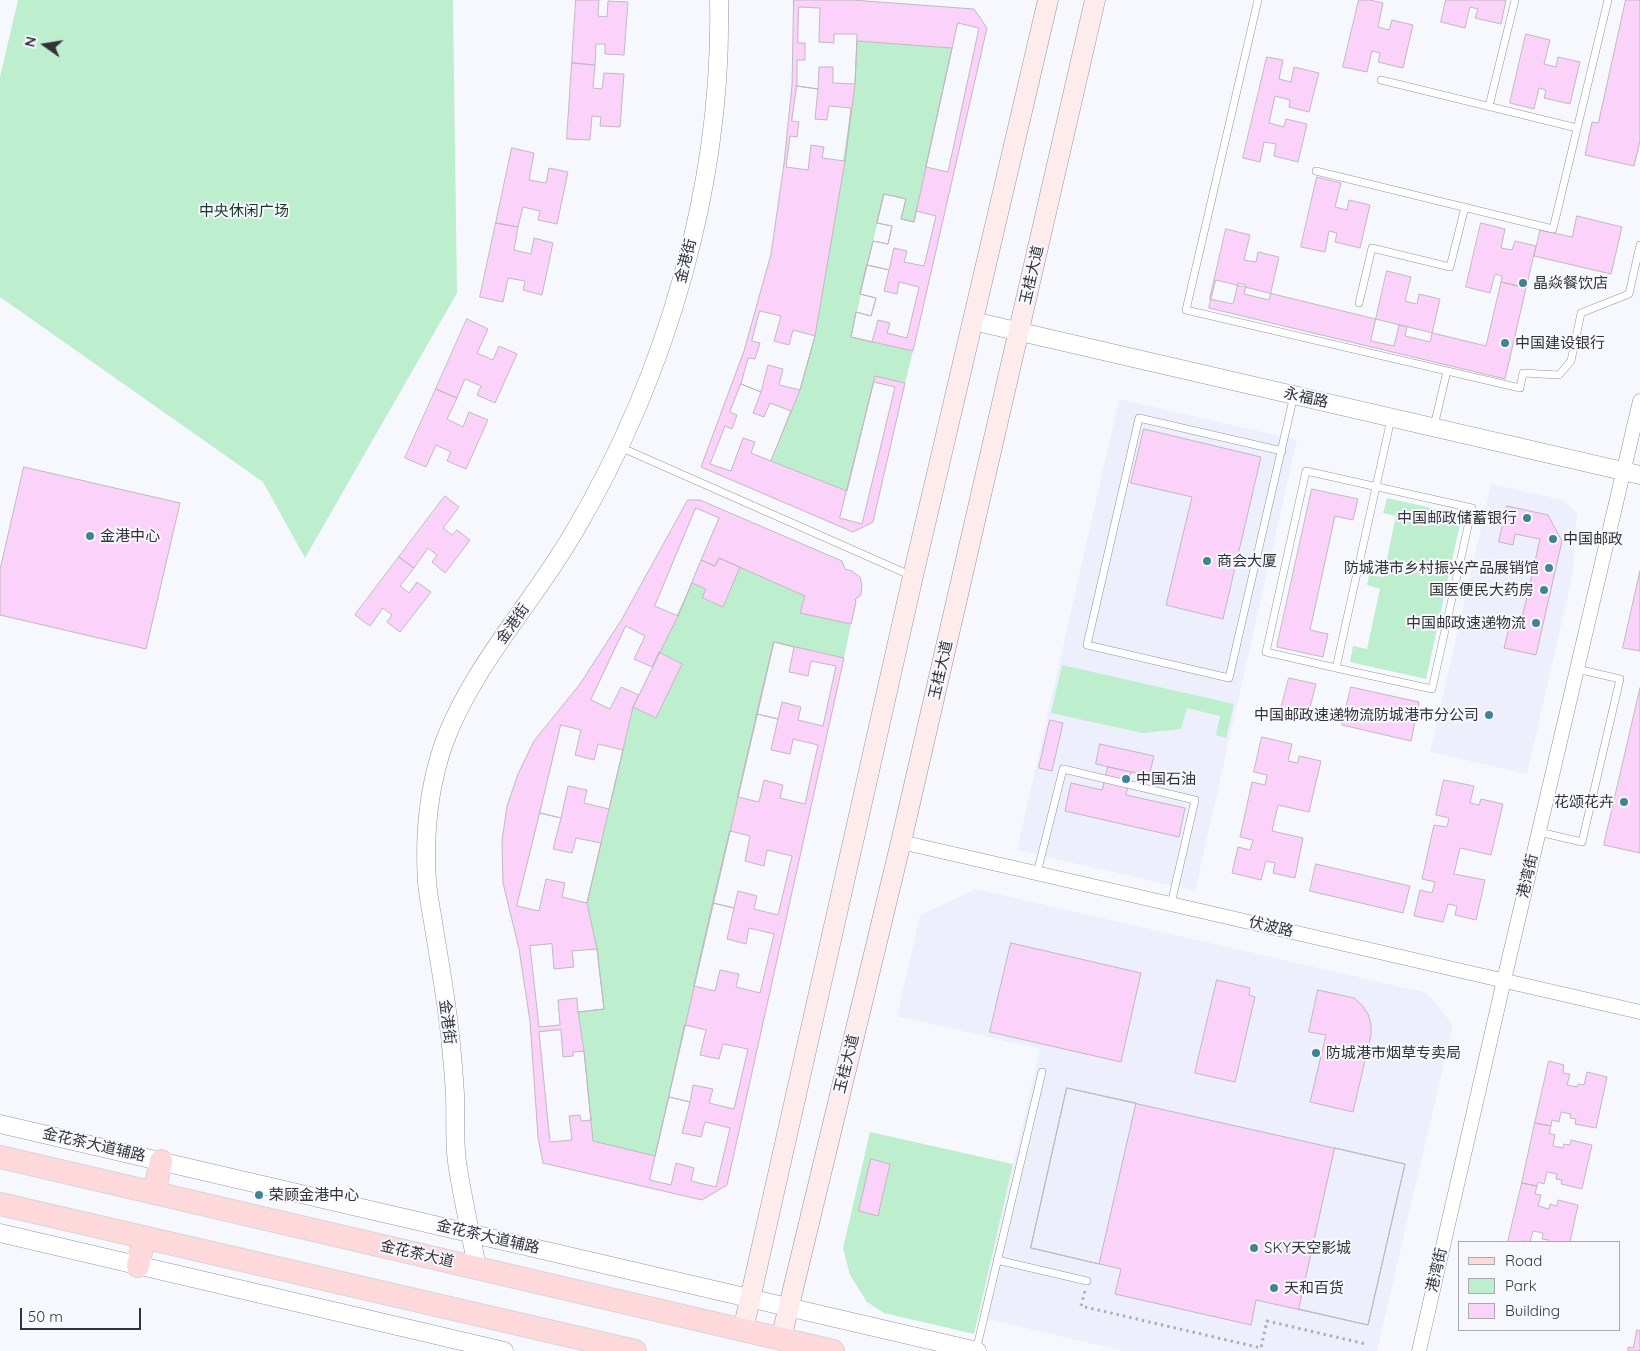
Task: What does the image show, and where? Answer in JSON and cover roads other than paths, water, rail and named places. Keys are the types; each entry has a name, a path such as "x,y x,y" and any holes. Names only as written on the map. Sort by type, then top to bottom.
{"main road":[{"path":"743,1330 913,576 1048,0"},
{"name":"玉桂大道","path":"781,1339 901,842 1095,0"},
{"name":"金花茶大道","path":"0,1157 833,1351"},
{"path":"154,1193 162,1161"},
{"path":"0,1204 634,1351"},
{"path":"138,1266 144,1238"}],"street":[{"name":"金港街","path":"477,1268 457,1161 455,1093 450,1032 427,885 426,840 431,794 444,744 469,690 554,566 593,499 642,395 663,339 680,286 704,178 712,127 719,0"},
{"name":"永福路","path":"973,321 1632,473"},
{"name":"港湾街","path":"1419,1351 1577,669 1632,473 1640,401"},
{"name":"伏波路","path":"901,842 1640,1012"},
{"name":"金花茶大道辅路","path":"0,1124 977,1351"},
{"path":"0,1233 504,1351"}],"lane":[{"path":"1258,0 1186,310 1520,388 1523,374 1559,374 1571,361 1581,313 1629,294 1640,245"},
{"path":"1489,106 1515,0"},
{"path":"1316,171 1553,228 1608,0"},
{"path":"1381,80 1577,128"},
{"path":"1359,303 1372,248 1450,267 1465,207"},
{"path":"1433,427 1447,371"},
{"path":"1282,451 1139,418 1086,645 1229,678 1282,451 1294,395"},
{"path":"1336,668 1392,418"},
{"path":"619,447 913,576"},
{"path":"1306,471 1376,487 1472,508 1432,689 1266,652 1306,471"},
{"path":"1539,832 1582,842 1620,679 1577,669"},
{"path":"1037,873 1063,768 1196,800 1170,904"},
{"path":"977,1351 1042,1072"},
{"path":"998,1260 1087,1281"}],"place":[{"name":"晶焱餐饮店","path":"1523,283"},
{"name":"中国建设银行","path":"1505,343"},
{"name":"中国邮政储蓄银行","path":"1527,518"},
{"name":"金港中心","path":"90,536"},
{"name":"中国邮政","path":"1553,539"},
{"name":"商会大厦","path":"1207,561"},
{"name":"防城港市乡村振兴产品展销馆","path":"1549,568"},
{"name":"国医便民大药房","path":"1544,590"},
{"name":"中国邮政速递物流","path":"1536,623"},
{"name":"中国邮政速递物流防城港市分公司","path":"1489,715"},
{"name":"中国石油","path":"1126,779"},
{"name":"花颂花卉","path":"1624,802"},
{"name":"防城港市烟草专卖局","path":"1316,1053"},
{"name":"荣顾金港中心","path":"259,1195"},
{"name":"SKY天空影城","path":"1254,1248"},
{"name":"天和百货","path":"1274,1288"}],"park label":[{"name":"中央休闲广场","path":"244,211"}]}
